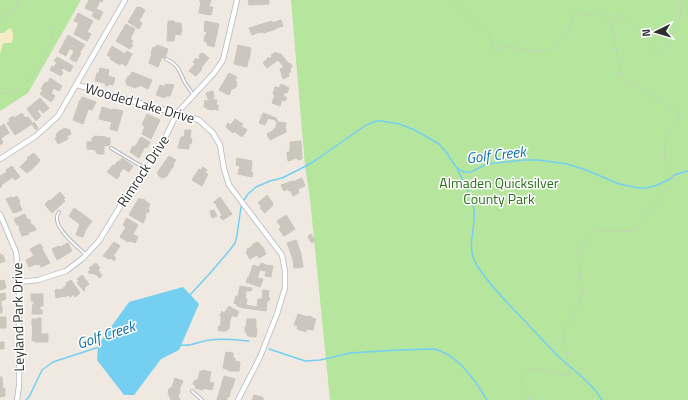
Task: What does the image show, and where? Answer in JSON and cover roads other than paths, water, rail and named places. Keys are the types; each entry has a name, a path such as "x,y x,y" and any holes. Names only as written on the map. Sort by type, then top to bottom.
{"street":[{"path":"0,159 36,136 58,116 125,0"},
{"name":"Rimrock Drive","path":"19,282 38,280 66,271 99,241 132,187 157,154 178,113 214,73 223,60 236,0"},
{"name":"Wooded Lake Drive","path":"77,85 199,120 213,133 220,145 224,169 229,185 282,255 285,271 285,288 277,314 260,357 238,400"},
{"name":"Leyland Park Drive","path":"0,214 16,252 19,282 19,386 17,400"}],"lane":[{"path":"166,59 176,65 186,85 194,95"},
{"path":"110,148 146,169"},
{"path":"59,212 57,221 65,234 86,254"},
{"path":"192,391 202,400"}],"water":[{"path":"183,287 199,304 179,350 161,359 134,395 124,395 97,360 98,345 129,302"}],"waterway":[{"name":"Golf Creek","path":"244,200 256,187 282,178 306,166 366,125 377,121 399,124 415,130 439,144 456,167 465,172 471,172 487,164 538,160 567,164 586,170 619,184 645,188 655,186 670,179 674,175 688,171"},
{"path":"457,168 473,204 474,217 472,251 473,258 480,271 489,283 559,357 588,382 602,400"},
{"name":"Golf Creek","path":"190,295 235,243 241,207"},
{"path":"180,345 188,345 215,339 249,341"},
{"name":"Golf Creek","path":"26,400 29,397 42,370 53,362 99,347"},
{"path":"269,349 305,361 320,360 350,353 399,350 436,350 447,354 461,365 473,379 487,400"}],"park label":[{"name":"Almaden Quicksilver County Park","path":"499,192"}]}
